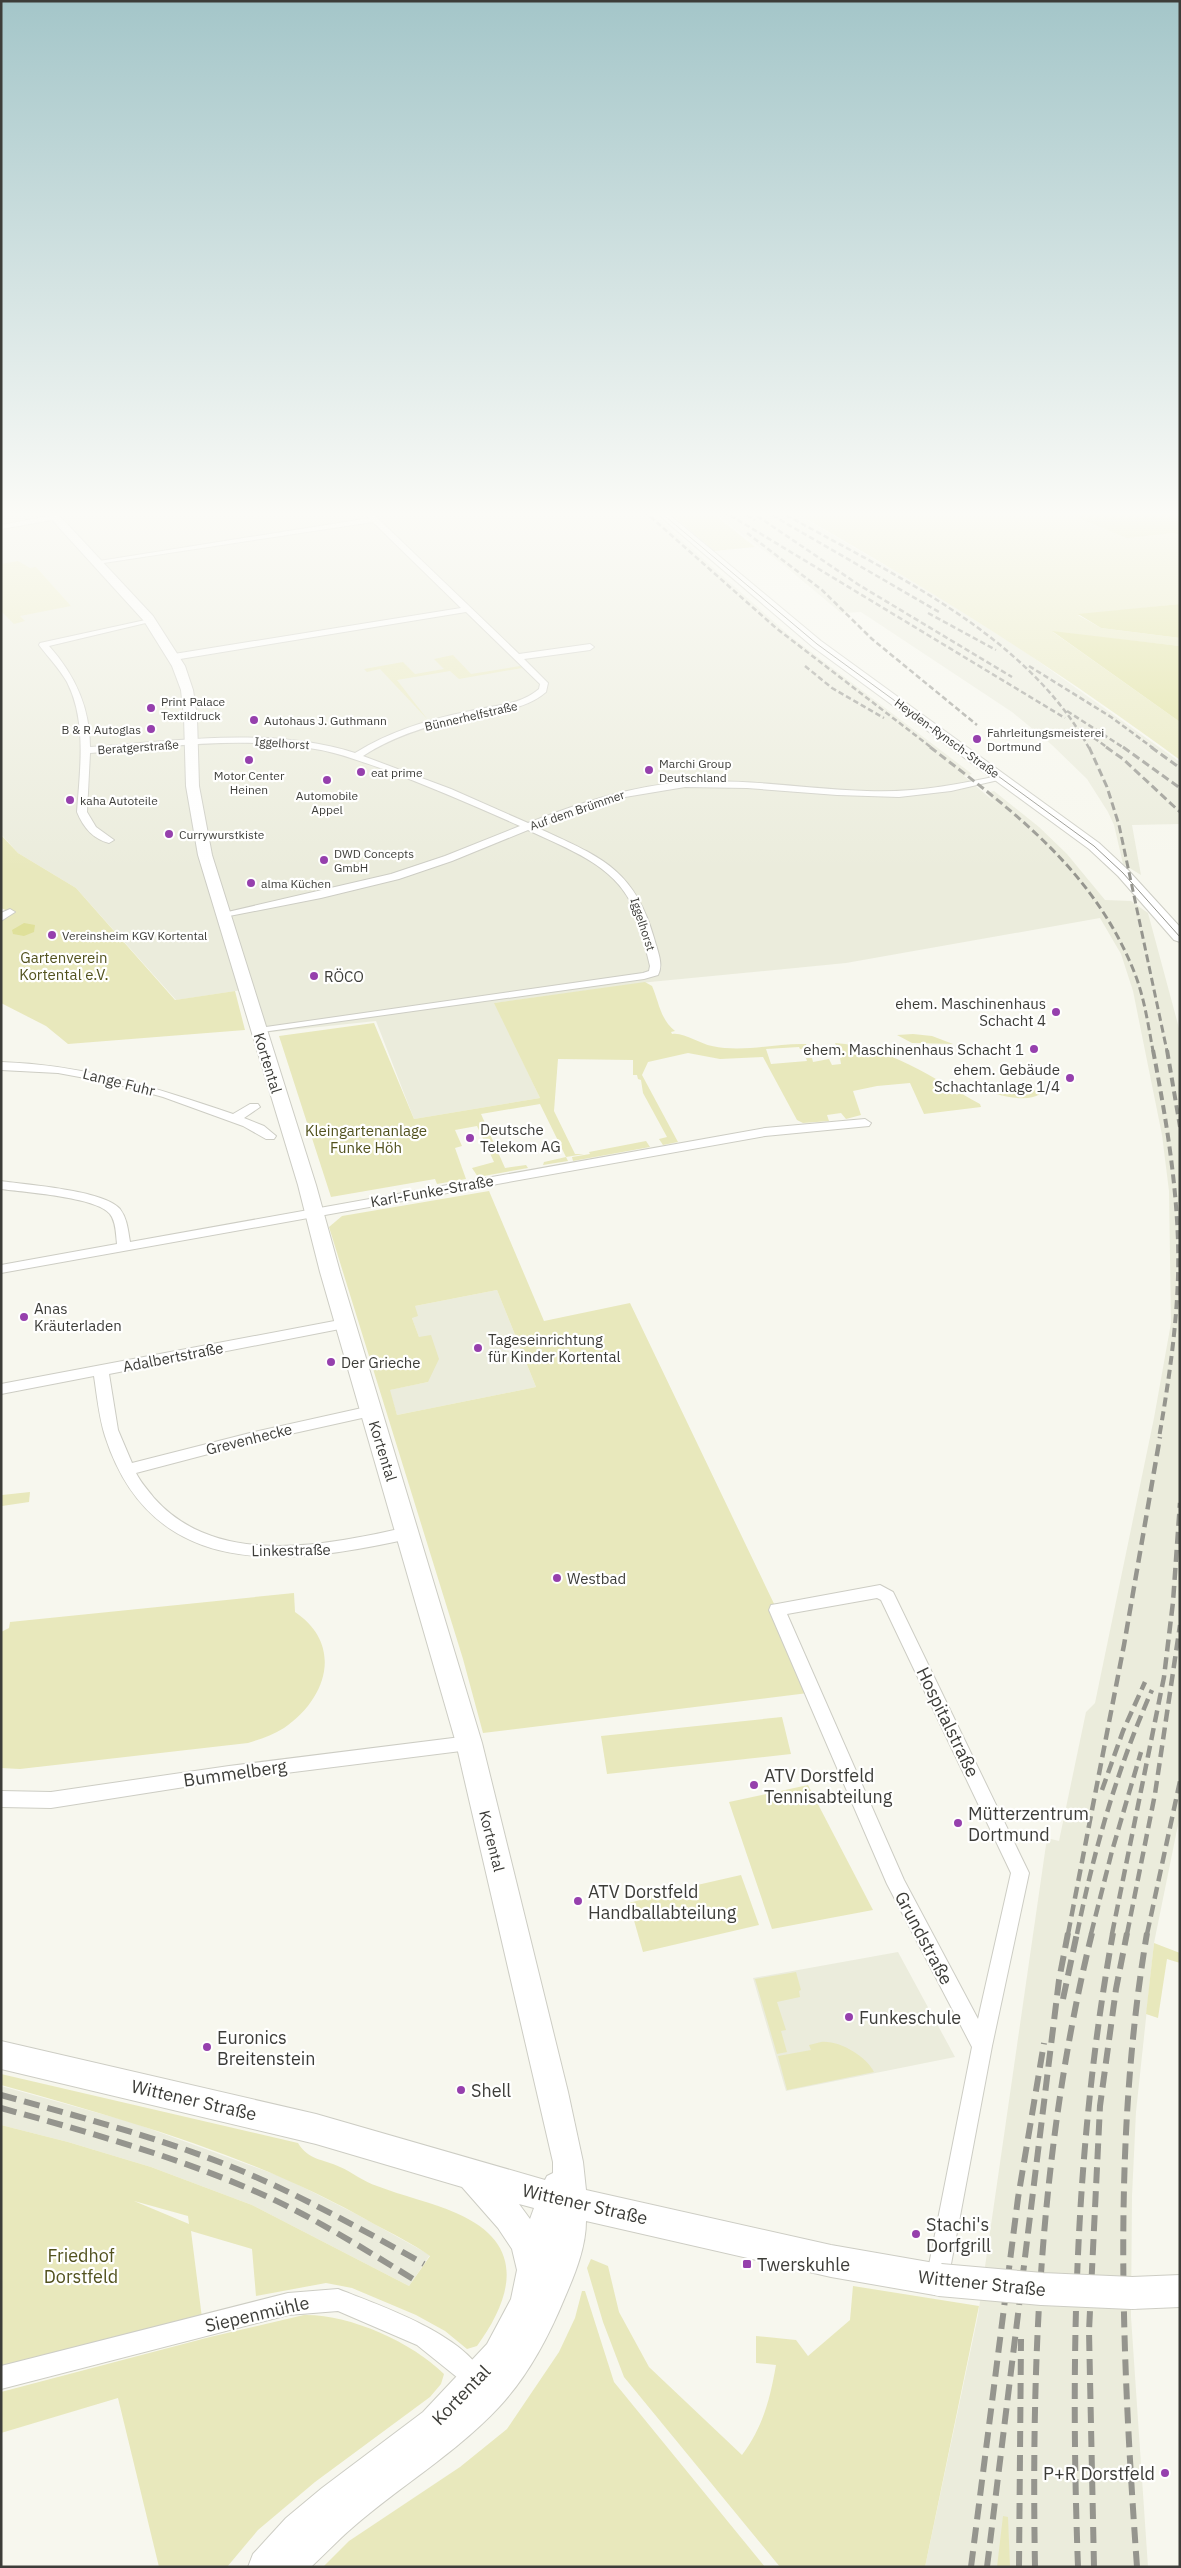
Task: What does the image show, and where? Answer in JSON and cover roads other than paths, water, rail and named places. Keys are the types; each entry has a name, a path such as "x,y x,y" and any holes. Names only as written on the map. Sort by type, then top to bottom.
{"street":[{"name":"Beratgerstraße","path":"106,631 43,645 58,660 77,692 83,712 86,750 82,812 86,825 109,840"},
{"name":"Kortental","path":"157,631 174,657 184,680 190,701 192,780 198,827 223,916 314,1212 345,1324 469,1744 554,2092 568,2162 562,2200 570,2236 547,2302 512,2364 482,2389 334,2500 299,2531 266,2567"},
{"path":"174,657 334,631"},
{"name":"Bünnerhelfstraße","path":"356,756 382,742 415,729 473,713 519,704 537,696 543,690 544,683 491,631"},
{"name":"Heyden-Rynsch-Straße","path":"801,631 1100,851 1180,937"},
{"path":"519,658 590,647"},
{"name":"Iggelhorst","path":"190,744 278,741 328,748 356,756 464,797 528,826 598,860 623,881 632,892 656,966 654,973 474,1002 259,1032"},
{"name":"Beratgerstraße","path":"86,750 190,744"},
{"name":"Auf dem Brümmer","path":"223,916 403,874 528,826 608,798 632,792 683,784 743,783 898,794 952,789 1002,778"},
{"name":"Lange Fuhr","path":"1,1066 53,1067 100,1076 183,1099 270,1136"},
{"path":"233,1119 254,1107"},
{"name":"Karl-Funke-Straße","path":"1,1269 765,1132 865,1123"},
{"path":"1,1185 87,1198 105,1204 118,1216 124,1247"},
{"name":"Adalbertstraße","path":"1,1389 345,1324"},
{"name":"Linkestraße","path":"101,1371 113,1438 127,1470 145,1498 169,1521 197,1537 220,1546 264,1552 309,1552 355,1546 408,1533"},
{"name":"Grevenhecke","path":"127,1470 371,1410"},
{"name":"Hospitalstraße","path":"777,1610 869,1592 880,1591 887,1596 1019,1869 982,2046"},
{"name":"Grundstraße","path":"777,1610 892,1876 982,2046"},
{"name":"Bummelberg","path":"1,1799 51,1800 229,1773 469,1744"},
{"path":"938,2280 982,2046"},
{"name":"Wittener Straße","path":"1,2054 316,2129 562,2200 831,2261 938,2280 1042,2289 1132,2293 1180,2291"},
{"path":"471,2174 518,2228 531,2257 533,2279"},
{"name":"Kortental","path":"285,2567 340,2515 443,2436 482,2389 498,2356 516,2326 533,2279 543,2227 562,2200"},
{"name":"Siepenmühle","path":"1,2378 288,2304 338,2300 384,2318 425,2338 466,2370 482,2389"}],"tram line":[{"path":"801,631 1094,846 1123,873 1180,937"}],"railway":[{"path":"780,631 932,748"},
{"path":"864,631 977,725"},
{"path":"921,631 1065,718"},
{"path":"935,631 1012,677"},
{"path":"961,631 996,650"},
{"path":"982,631 1029,671 1062,707 1089,748"},
{"path":"805,666 832,688 884,718"},
{"path":"1029,666 1111,717 1153,748"},
{"path":"1067,711 1124,748"},
{"path":"1080,728 1108,748"},
{"path":"930,747 1020,819 1047,844 1096,901 1116,933 1137,979 1153,1051"},
{"path":"1089,747 1107,787 1119,825 1167,1051"},
{"path":"1106,747 1123,759 1180,812"},
{"path":"1123,747 1180,788"},
{"path":"1151,747 1180,768"},
{"path":"1153,1050 1169,1145 1175,1193 1178,1242 1176,1316 1159,1438"},
{"path":"1167,1050 1180,1127"},
{"path":"1068,1934 1124,1645 1160,1437"},
{"path":"1112,1934 1164,1677 1173,1602 1180,1503"},
{"path":"1127,1934 1155,1794 1180,1625"},
{"path":"1102,1790 1123,1731 1145,1682"},
{"path":"1077,1934 1099,1841 1117,1780 1152,1690"},
{"path":"1091,1934 1112,1851 1141,1752"},
{"path":"1147,1934 1180,1781"},
{"path":"987,2567 1059,1980 1068,1933"},
{"path":"1063,1999 1077,1933"},
{"path":"1035,2567 1034,2487 1038,2328 1050,2169 1075,2011 1092,1933"},
{"path":"1078,2567 1075,2408 1078,2249 1090,2090 1113,1933"},
{"path":"1094,2567 1089,2331 1100,2106 1116,1989 1127,1933"},
{"path":"1137,2567 1124,2329 1124,2170 1136,2011 1147,1933"},
{"path":"971,2567 1018,2198 1044,2043"},
{"path":"1,2095 150,2138 237,2169 309,2202 424,2264"},
{"path":"1,2108 136,2147 236,2183 305,2215 413,2279"},
{"path":"1019,2567 1021,2339"}],"place":[{"name":"Print Palace Textildruck","path":"151,708"},
{"name":"Autohaus J. Guthmann","path":"254,720"},
{"name":"B & R Autoglas","path":"151,729"},
{"name":"Fahrleitungsmeisterei Dortmund","path":"977,739"},
{"name":"Motor Center Heinen","path":"249,760"},
{"name":"Marchi Group Deutschland","path":"649,770"},
{"name":"eat prime","path":"361,772"},
{"name":"Automobile Appel","path":"327,780"},
{"name":"kaha Autoteile","path":"70,800"},
{"name":"Currywurstkiste","path":"169,834"},
{"name":"DWD Concepts GmbH","path":"324,860"},
{"name":"alma Küchen","path":"251,883"},
{"name":"Vereinsheim KGV Kortental","path":"52,935"},
{"name":"RÖCO","path":"314,976"},
{"name":"ehem. Maschinenhaus Schacht 4","path":"1056,1012"},
{"name":"ehem. Maschinenhaus Schacht 1","path":"1034,1049"},
{"name":"ehem. Gebäude Schachtanlage 1/4","path":"1070,1078"},
{"name":"Deutsche Telekom AG","path":"470,1138"},
{"name":"Anas Kräuterladen","path":"24,1317"},
{"name":"Tageseinrichtung für Kinder Kortental","path":"478,1348"},
{"name":"Der Grieche","path":"331,1362"},
{"name":"Westbad","path":"557,1578"},
{"name":"ATV Dorstfeld Tennisabteilung","path":"754,1785"},
{"name":"Mütterzentrum Dortmund","path":"958,1823"},
{"name":"ATV Dorstfeld Handballabteilung","path":"578,1901"},
{"name":"Funkeschule","path":"849,2017"},
{"name":"Euronics Breitenstein","path":"207,2047"},
{"name":"Shell","path":"461,2090"},
{"name":"Stachi's Dorfgrill","path":"916,2234"},
{"name":"Twerskuhle","path":"747,2264"},
{"name":"P+R Dorstfeld","path":"1165,2473"}],"park label":[{"name":"Gartenverein Kortental e.V.","path":"64,966"},
{"name":"Kleingartenanlage Funke Höh","path":"366,1138"},
{"name":"Friedhof Dorstfeld","path":"81,2265"}]}
